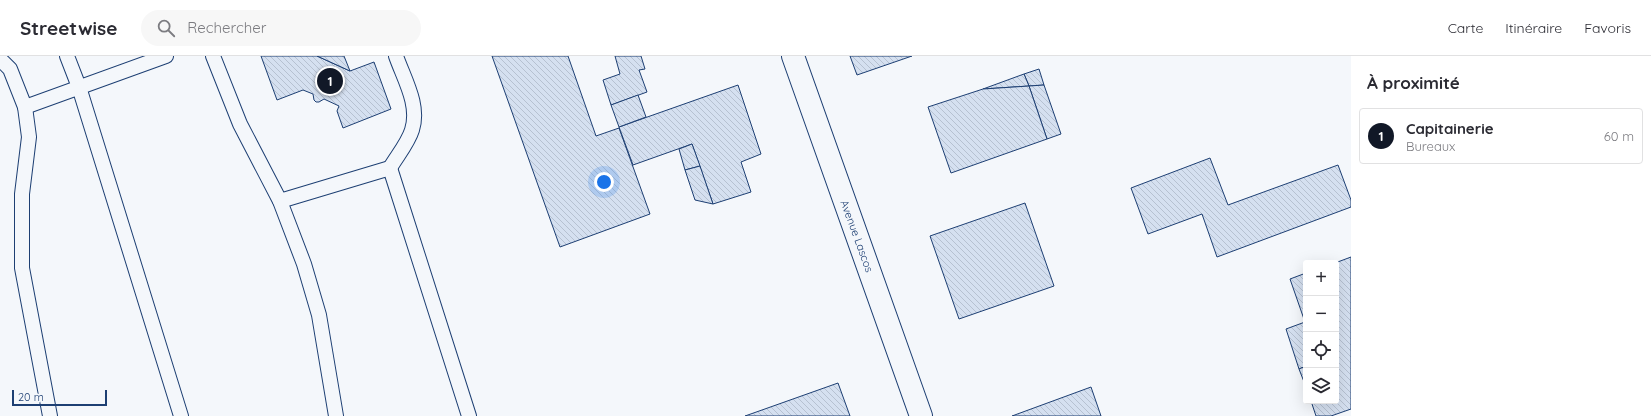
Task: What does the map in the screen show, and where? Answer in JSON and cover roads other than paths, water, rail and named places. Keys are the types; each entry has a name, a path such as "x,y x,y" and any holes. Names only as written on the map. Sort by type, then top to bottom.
{"street":[{"name":"Avenue Lascos","path":"793,56 921,416"}],"lane":[{"path":"68,56 79,87 181,416"},
{"path":"25,107 166,56"},
{"path":"213,56 240,124 280,201 304,264 320,315 336,416"},
{"path":"280,201 390,168 412,131 414,118 414,103 396,56"},
{"path":"0,59 10,69 25,107 29,137 22,194 22,268 50,416"},
{"path":"390,168 468,416"}],"place":[{"name":"Capitainerie","path":"330,81"}]}
